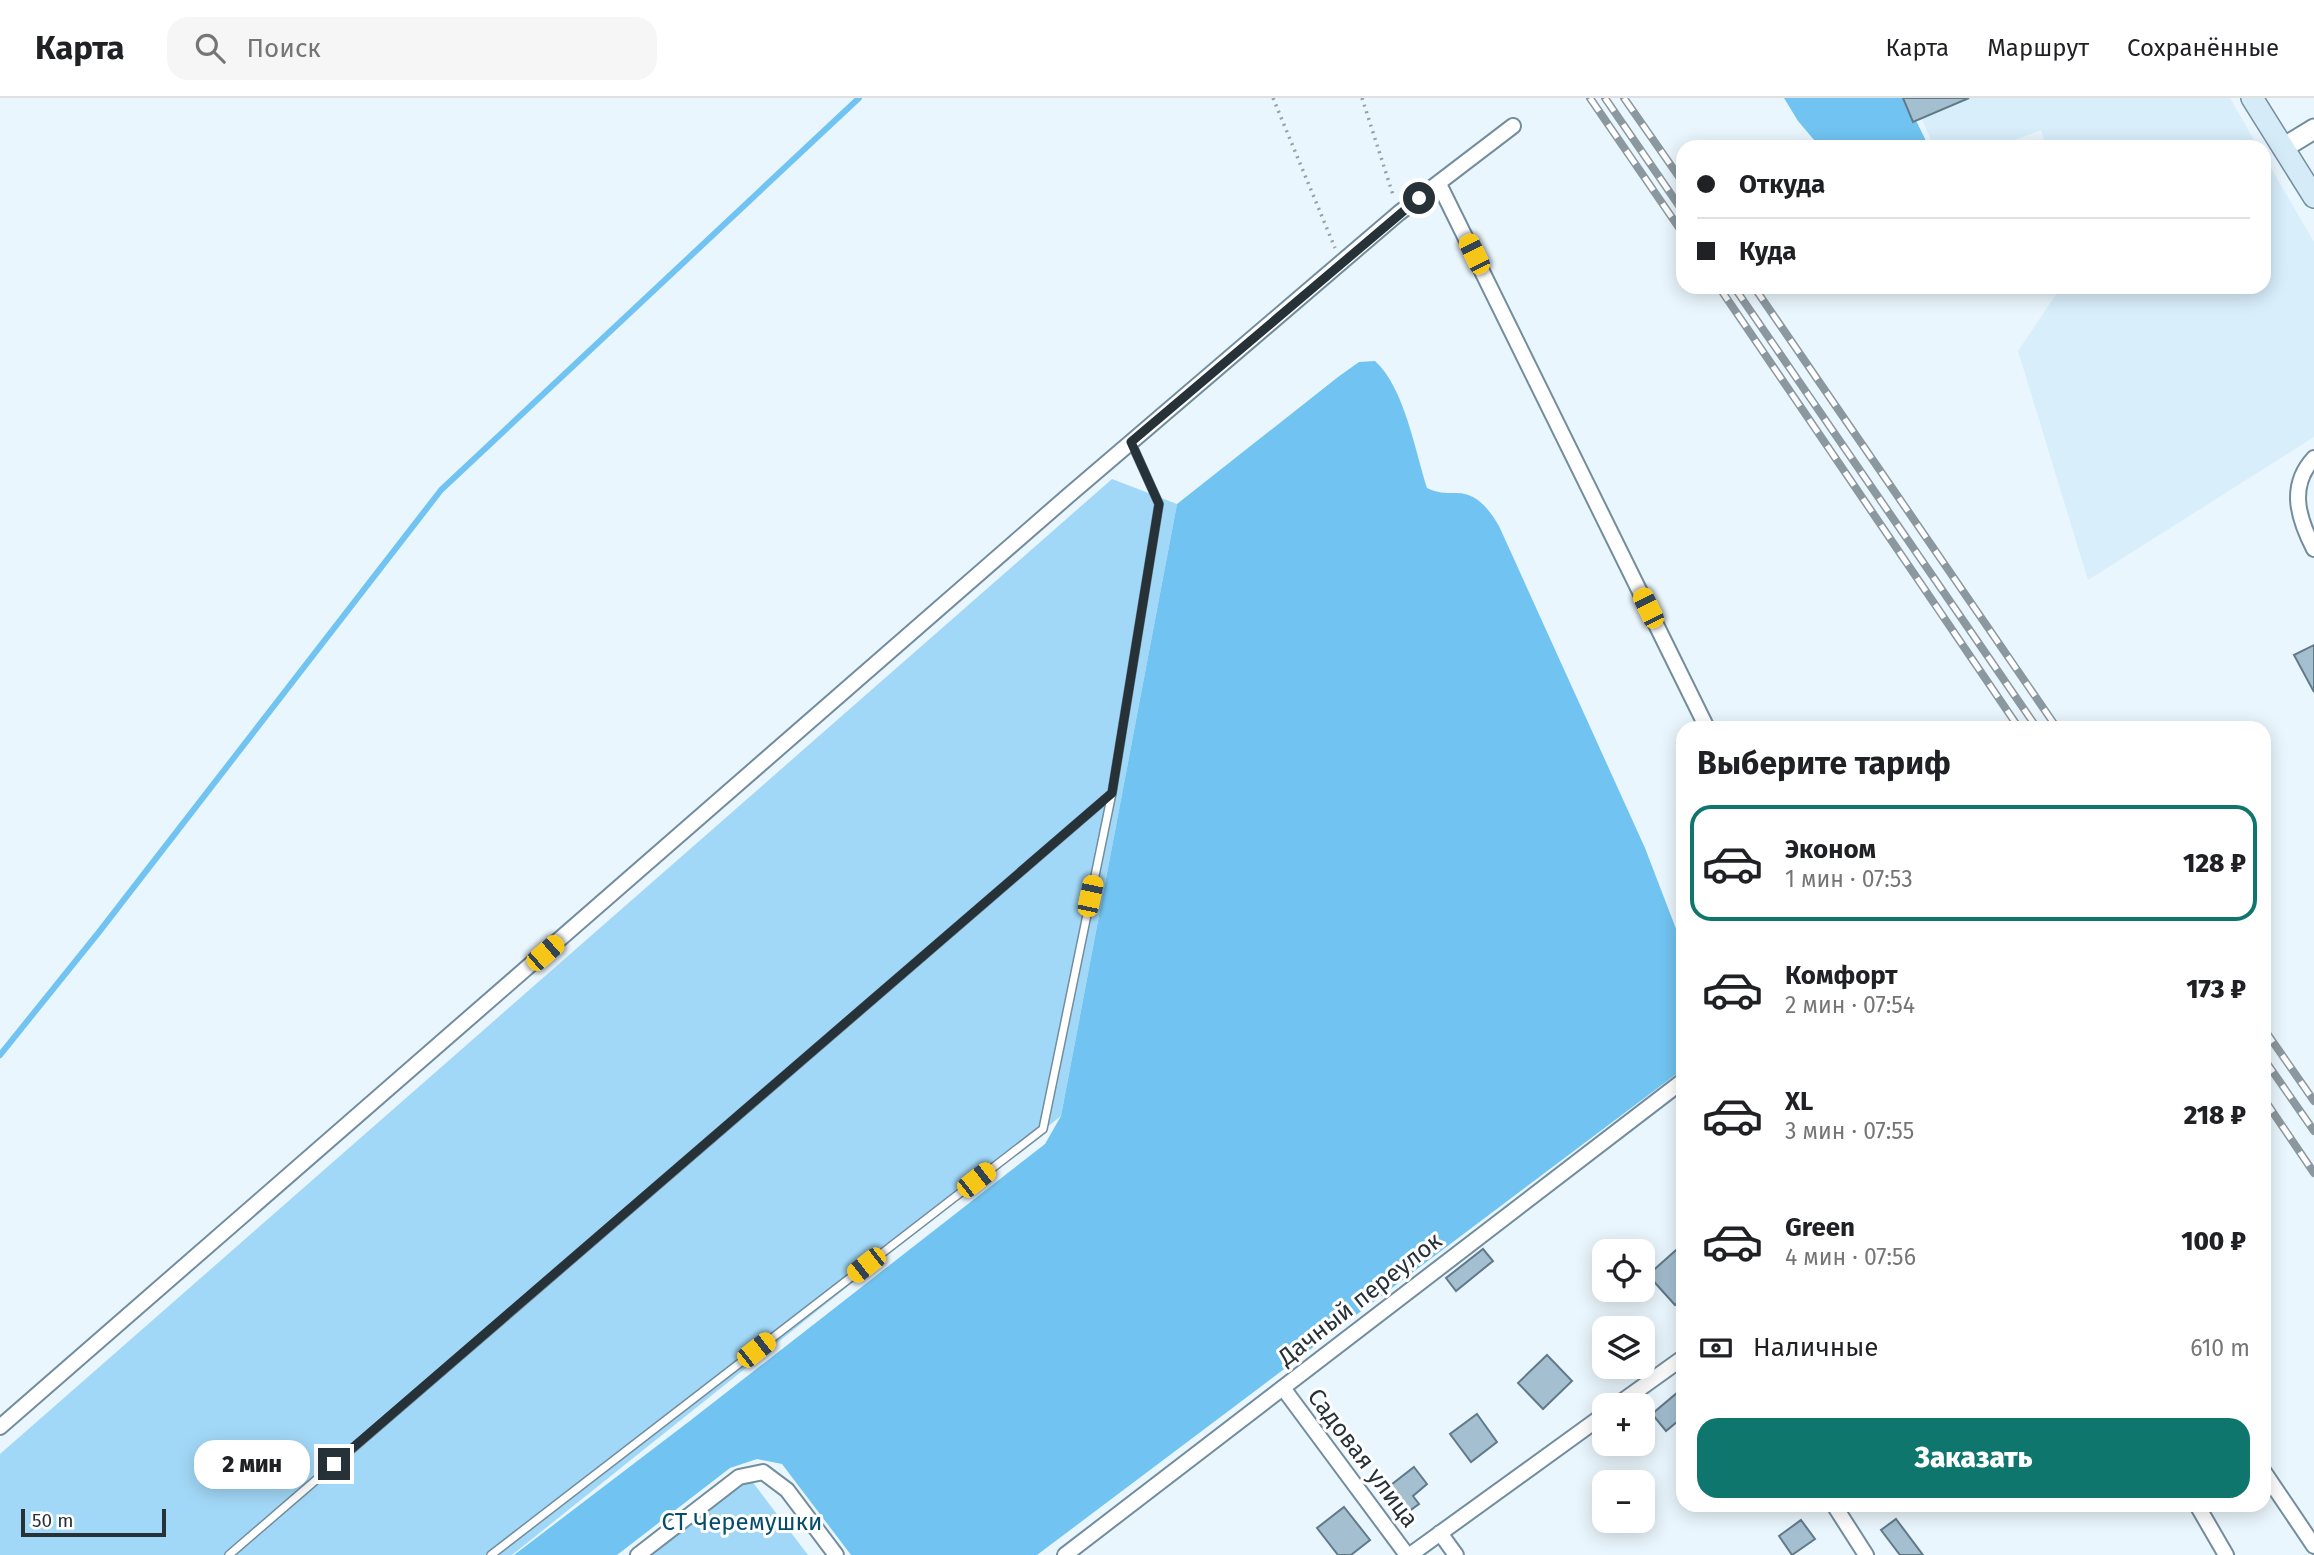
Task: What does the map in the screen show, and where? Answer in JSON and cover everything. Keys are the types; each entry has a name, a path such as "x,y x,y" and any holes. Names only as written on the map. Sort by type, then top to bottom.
{"main road":[{"path":"2252,98 2314,197"}],"street":[{"path":"0,1427 1131,442 1399,213 1513,126"},
{"path":"2283,148 2314,129"},
{"path":"1439,184 1704,721"},
{"path":"2314,458 2303,472 2298,500 2300,517 2314,549"},
{"name":"Дачный переулок","path":"1065,1555 1676,1086"},
{"path":"1634,1393 1676,1363"},
{"name":"Садовая улица","path":"1283,1388 1408,1555"},
{"path":"1408,1555 1592,1423"},
{"path":"638,1555 739,1477 763,1472 787,1490 836,1555"},
{"path":"2271,1482 2314,1546"},
{"path":"1838,1512 1866,1555"},
{"path":"2201,1512 2226,1555"},
{"name":"Садовая улица","path":"1440,1533 1456,1555"}],"lane":[{"path":"491,1555 1043,1129 1112,793 1159,504 1131,442"},
{"path":"229,1555 1112,793"}],"path":[{"path":"1273,98 1341,263"},
{"path":"1362,98 1399,213"}],"shaded area":[{"path":"1784,98 1905,98 1926,140 1814,140"},
{"path":"1913,98 2230,98 2254,140 2044,140 2041,130 2015,140 1931,140"},
{"path":"2271,168 2314,242 2314,437 2088,580 2018,351 2056,294 2271,294"},
{"path":"1375,361 1394,386 1427,488 1476,499 1487,508 1499,526 1645,848 1676,929 1676,1074 1037,1555 851,1555 782,1464 757,1459 730,1468 617,1555 514,1555 1045,1144 1061,1116 1177,504 1359,362"}],"green space":[{"path":"1112,479 1177,504 1061,1116 512,1555 0,1555 0,1454"},
{"name":"СТ Черемушки","path":"748,1476 808,1555 646,1555"}],"building":[{"path":"1903,98 1969,98 1913,122"},
{"path":"2314,645 2314,692 2294,655"},
{"path":"1483,1249 1493,1261 1456,1291 1446,1278"},
{"path":"1676,1250 1676,1304 1655,1283 1655,1269"},
{"path":"1547,1355 1572,1381 1543,1409 1518,1383"},
{"path":"1676,1394 1676,1423 1666,1431 1655,1418 1655,1411"},
{"path":"1477,1414 1497,1442 1471,1462 1450,1434"},
{"path":"1414,1467 1427,1484 1413,1496 1419,1504 1401,1517 1382,1492"},
{"path":"1344,1507 1370,1540 1351,1555 1338,1555 1317,1528"},
{"path":"1896,1519 1923,1555 1900,1555 1881,1530"},
{"path":"1801,1520 1815,1539 1792,1555 1779,1536"}],"waterway":[{"path":"0,1055 99,932 441,490 859,98"}],"railway":[{"path":"1590,98 1676,223"},
{"path":"1605,98 1676,201"},
{"path":"1624,98 1676,173"},
{"path":"1724,294 2014,721"},
{"path":"1739,294 2032,721"},
{"path":"1759,294 2052,721"},
{"path":"2271,1039 2314,1101"},
{"path":"2271,1069 2314,1131"},
{"path":"2271,1109 2314,1173"}],"route":[{"path":"334,1464 1112,793 1159,504 1131,442 1419,198"}]}
